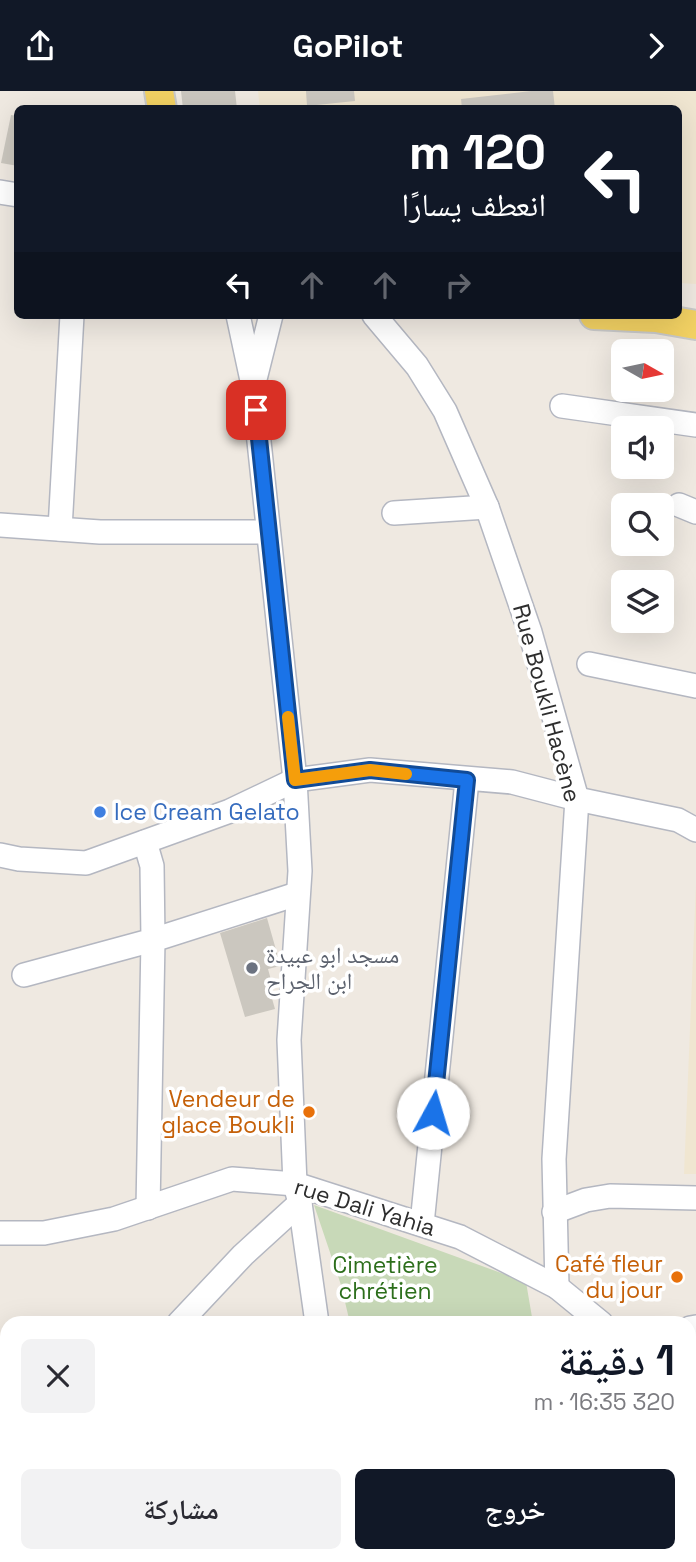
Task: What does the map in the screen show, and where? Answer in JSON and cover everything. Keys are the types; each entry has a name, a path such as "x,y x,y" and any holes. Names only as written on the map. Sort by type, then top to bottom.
{"main road":[{"path":"662,319 696,325"}],"street":[{"path":"60,529 72,319"},
{"path":"239,319 253,385 295,780 300,871 289,1040 298,1193 316,1316"},
{"path":"253,385 270,319"},
{"name":"Rue Boukli Hacène","path":"377,319 417,366 445,411 487,507 530,632 577,799 554,1159 557,1287"},
{"path":"562,406 696,425"},
{"path":"394,513 487,507"},
{"path":"0,525 100,531 268,532"},
{"path":"589,664 696,686"},
{"path":"0,855 19,859 86,863 230,811 295,780 370,770 512,782 678,820 696,830"},
{"path":"422,1224 467,780"},
{"path":"145,842 152,866 153,940 148,1207"},
{"path":"24,975 153,940 297,894"},
{"name":"rue Dali Yahia","path":"0,1233 44,1233 114,1219 232,1179 422,1224 460,1237 557,1287 592,1316"},
{"path":"186,1316 298,1193"},
{"path":"554,1212 586,1200 610,1196 696,1198"}],"shaded area":[{"path":"258,91 696,91 696,284 682,283 682,105 260,105"},
{"path":"696,884 696,1174 684,1174"}],"green space":[{"name":"Cimetière chrétien","path":"314,1205 526,1282 532,1316 348,1316 341,1285"}],"building":[{"path":"181,91 235,91 237,105 183,105"},
{"path":"306,91 354,91 355,101 307,105"},
{"path":"553,91 555,105 462,105 461,99"},
{"path":"11,115 14,115 14,165 1,163"},
{"name":"مسجد ابو عبيدة ابن الجراح","path":"267,918 280,964 268,969 271,980 267,981 275,1009 245,1017 220,933"}],"slow traffic":[{"path":"288,717 295,780 370,770 406,774"}],"place":[{"name":"Ice Cream Gelato","path":"100,812"},
{"name":"مسجد ابو عبيدة ابن الجراح","path":"252,968"},
{"name":"Vendeur de glace Boukli","path":"309,1112"},
{"name":"Café fleur du jour","path":"677,1277"}],"route":[{"path":"256,410 295,780 370,770 467,780 433,1113"}]}
